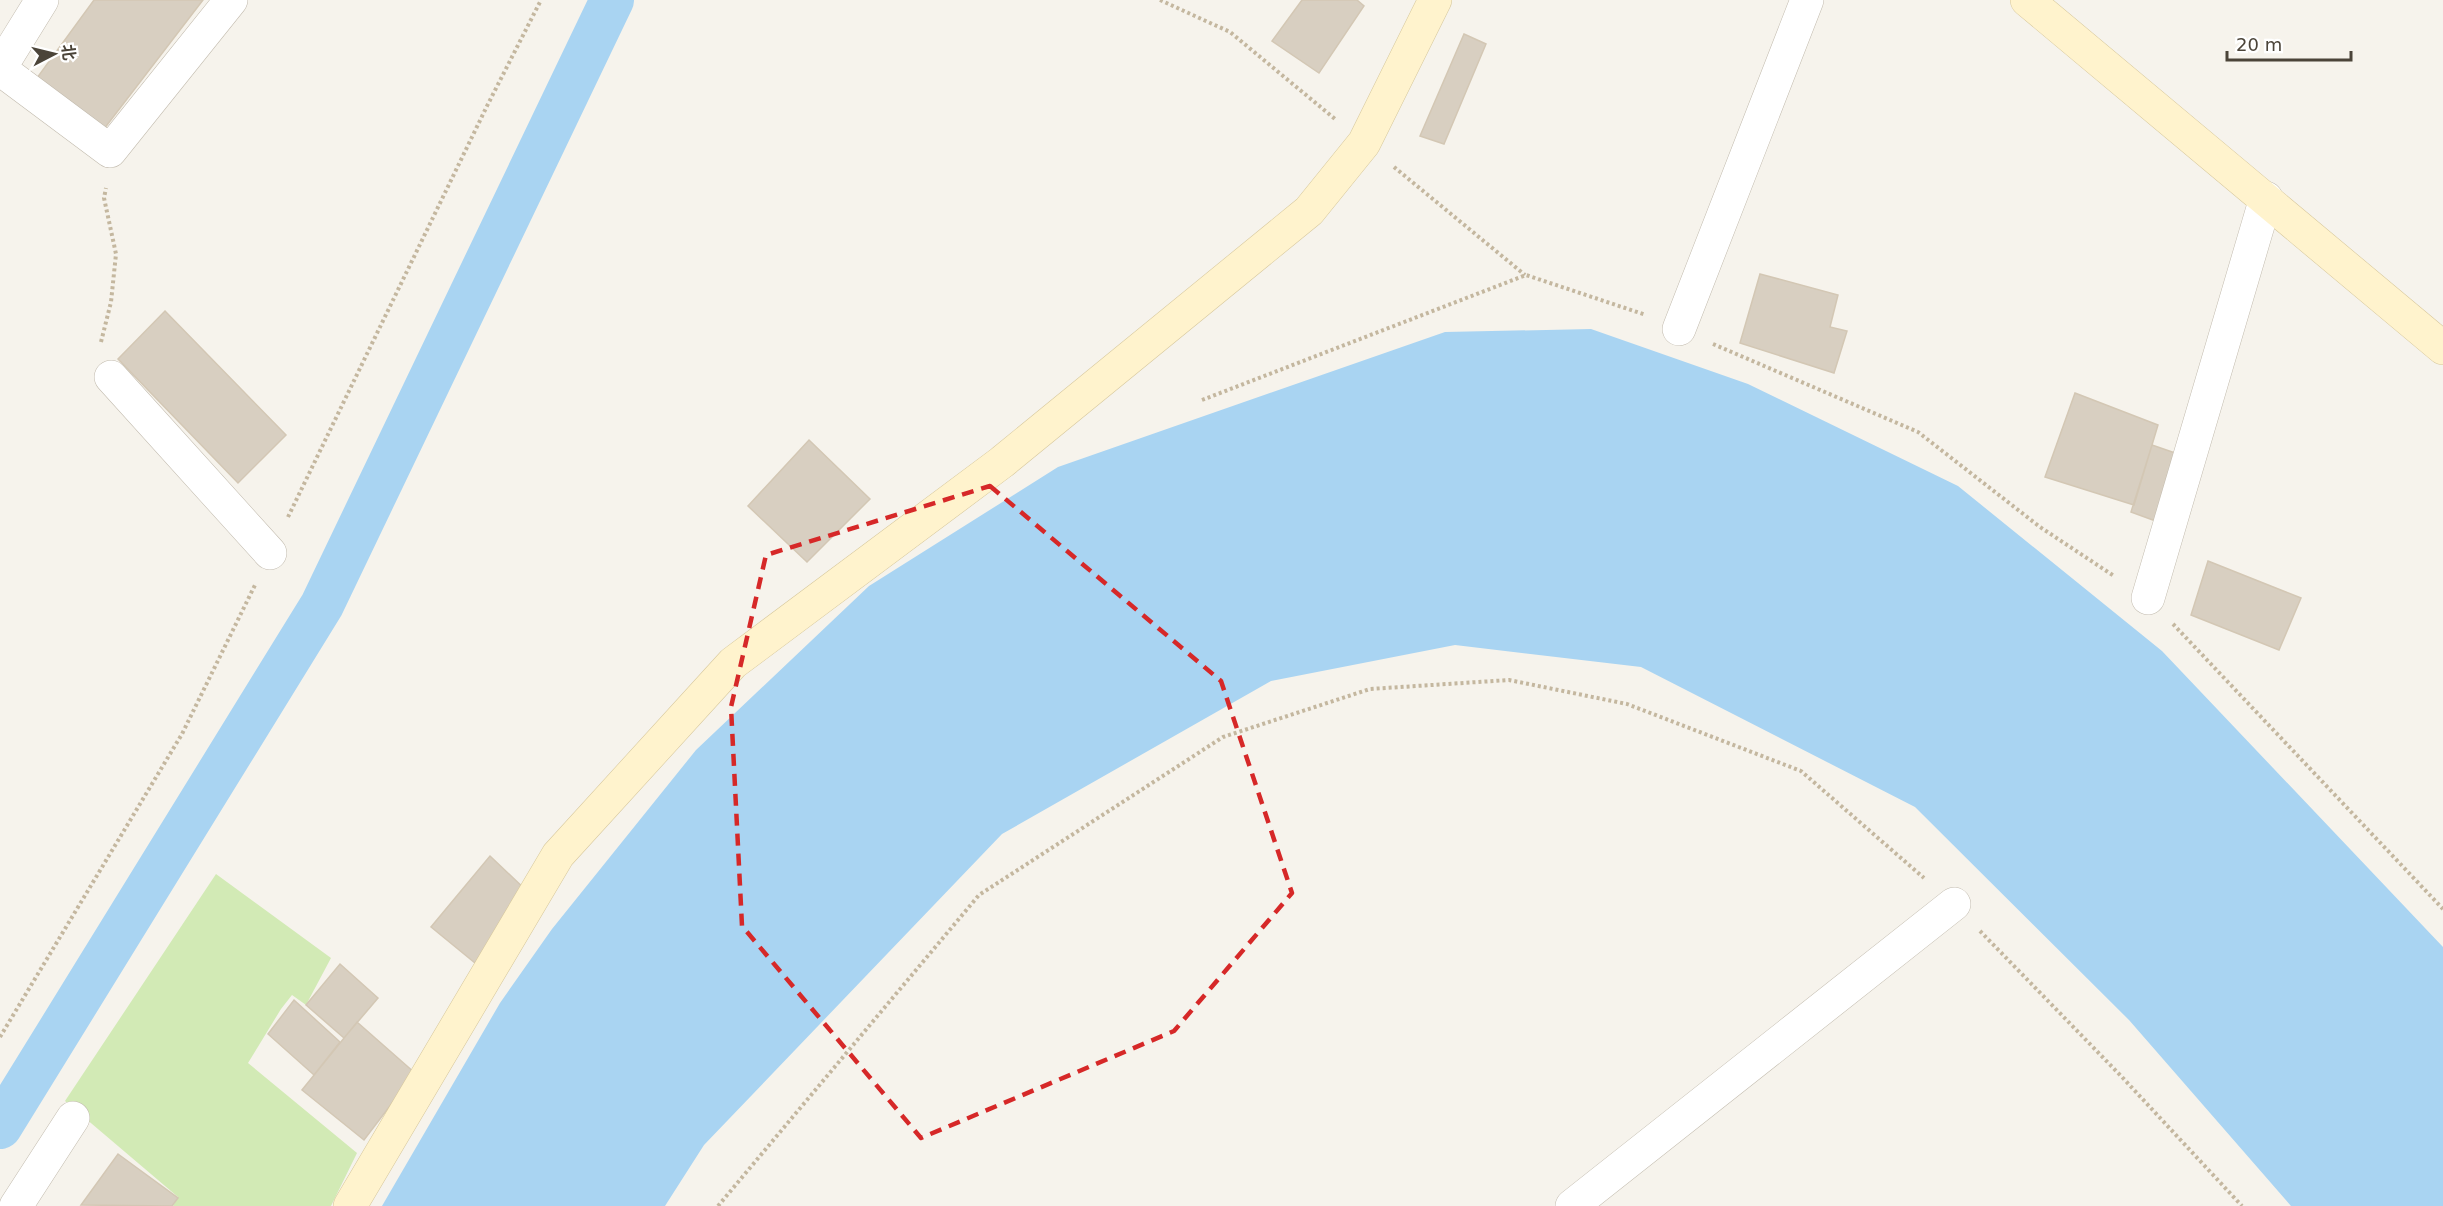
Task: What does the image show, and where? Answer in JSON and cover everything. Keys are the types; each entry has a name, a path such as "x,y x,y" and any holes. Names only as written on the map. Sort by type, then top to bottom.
{"street":[{"path":"42,0 0,69 110,151 231,0"},
{"path":"350,1206 558,855 733,663 1002,462 1309,211 1364,143 1435,0"},
{"path":"1678,329 1807,0"},
{"path":"2027,0 2443,348"},
{"path":"2148,598 2266,198"},
{"path":"111,377 270,553"},
{"path":"1572,1206 1954,904"},
{"path":"28,1202 73,1118"}],"path":[{"path":"1160,0 1230,32 1526,276 1637,311 1918,432 2040,527 2148,598 2443,909"},
{"path":"110,151 104,198 116,254 111,302 100,340 111,377"},
{"path":"1202,400 1526,276"},
{"path":"718,1206 979,895 1223,737 1370,689 1509,680 1627,704 1801,771 1954,904 2122,1077 2242,1206"}],"highlighted area":[{"path":"990,486 1221,681 1292,893 1174,1031 921,1138 742,926 731,707 766,555"}],"green space":[{"path":"216,874 331,958 306,1005 292,995 248,1063 357,1153 331,1206 173,1206 178,1197 65,1101"}],"water":[{"path":"1591,329 1748,384 1958,486 2162,651 2443,947 2443,1206 2291,1206 2129,1020 1915,807 1641,667 1455,645 1271,681 1002,834 704,1145 665,1206 382,1206 500,1003 552,929 696,750 869,586 1058,467 1445,332"}],"building":[{"path":"94,0 203,0 104,129 34,82"},
{"path":"1302,0 1357,0 1364,6 1319,73 1272,41"},
{"path":"1464,34 1486,44 1444,144 1420,136"},
{"path":"1760,274 1838,295 1830,327 1847,331 1834,373 1740,343"},
{"path":"165,311 286,435 238,483 118,359"},
{"path":"2075,393 2158,425 2134,505 2045,477"},
{"path":"809,440 870,499 807,562 748,506"},
{"path":"2152,445 2181,455 2161,523 2131,512"},
{"path":"2208,561 2301,598 2279,650 2191,615"},
{"path":"490,856 528,892 475,963 431,927"},
{"path":"340,964 378,998 344,1038 306,1005"},
{"path":"294,1000 340,1042 314,1075 268,1034"},
{"path":"357,1022 415,1073 364,1140 302,1090"},
{"path":"118,1154 178,1198 172,1206 81,1205"}],"waterway":[{"path":"0,1127 322,605 612,0"}]}
